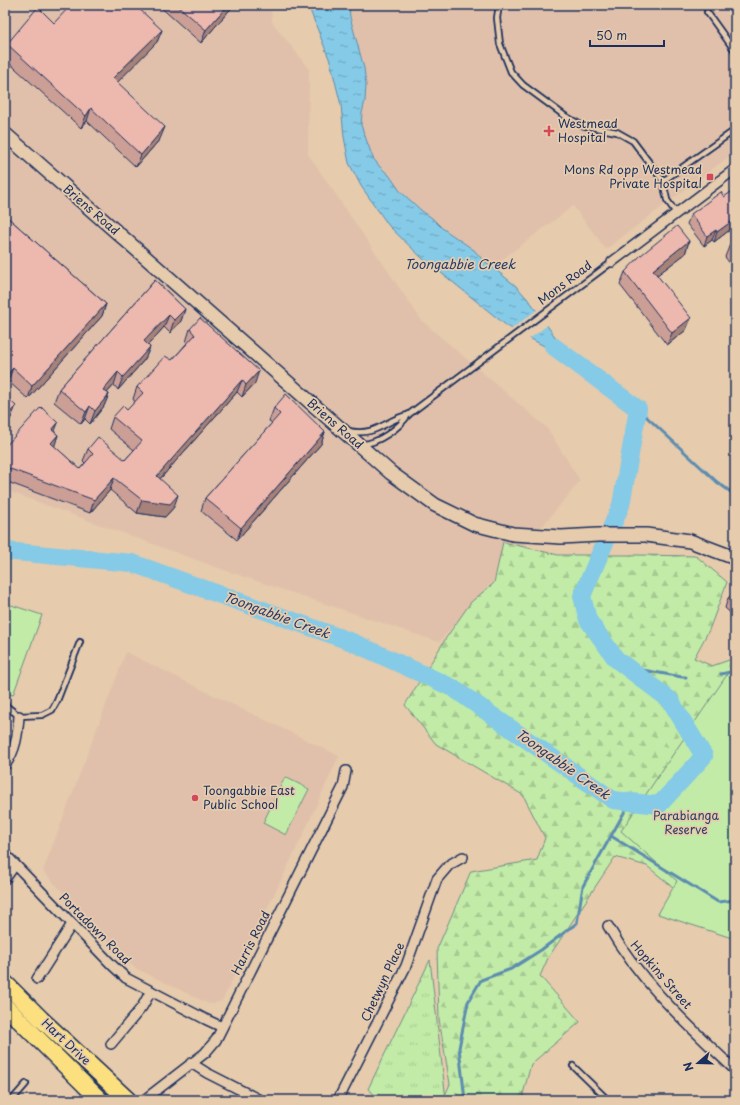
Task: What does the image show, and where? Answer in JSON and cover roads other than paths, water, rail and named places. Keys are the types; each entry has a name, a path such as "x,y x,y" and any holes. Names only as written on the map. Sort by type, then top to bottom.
{"highway":[{"name":"Hart Drive","path":"5,983 41,1019 128,1100"},
{"name":"Hart Drive","path":"5,1006 100,1100"}],"street":[{"path":"732,5 735,9"},
{"name":"Briens Road","path":"5,134 401,482 435,505 474,524 513,534 561,537 646,535 690,541 735,558"},
{"name":"Mons Road","path":"612,262 735,169"},
{"path":"5,765 10,760 18,737 19,716"},
{"name":"Harris Road","path":"144,1100 205,1053 216,1040 343,787 346,771"},
{"name":"Portadown Road","path":"5,854 123,975 222,1027"},
{"name":"Chetwyn Place","path":"338,1100 406,966 437,879 449,865 463,856"},
{"path":"5,879 15,864"},
{"path":"37,979 72,924"},
{"name":"Hopkins Street","path":"608,926 618,943 663,1000 735,1070"},
{"path":"110,1044 142,1006 151,991"},
{"path":"191,1063 207,1073 260,1100"}],"lane":[{"path":"499,5 497,18 500,44 511,72 523,85 565,116 580,125 617,132 633,141 663,181 667,200 676,213"},
{"path":"707,12 735,51"},
{"path":"663,181 735,130"},
{"name":"Mons Road","path":"358,444 373,443 404,422 408,415 612,262"},
{"name":"Mons Road","path":"340,429 369,432 381,428 398,417 408,415"},
{"path":"5,705 19,716 42,716 52,710 80,642"},
{"path":"573,1066 608,1100"},
{"path":"12,1100 26,1084"}],"water":[{"name":"Toongabbie Creek","path":"308,5 349,5 350,17 364,68 366,85 361,125 373,158 389,175 400,191 422,211 442,228 474,250 481,258 516,286 532,304 572,361 507,326 423,259 389,226 361,186 349,163 344,137 341,105 330,61"}],"waterway":[{"name":"Toongabbie Creek","path":"5,551 132,563 352,642 453,688 613,800 659,805 704,756 670,700 616,659 588,620 582,596 621,505 638,409 553,346"},
{"path":"638,409 717,482 735,495"},
{"path":"626,667 686,677"},
{"path":"721,674 735,671"},
{"path":"465,1100 459,1048 468,1002 481,980 511,969 541,950 577,923 583,886 630,802"},
{"path":"611,836 718,902 735,900"}],"place":[{"name":"Westmead Hospital","path":"549,131"},
{"name":"Mons Rd opp Westmead Private Hospital","path":"710,177"},
{"name":"Toongabbie East Public School","path":"195,798"}],"park label":[{"name":"Parabianga Reserve","path":"686,823"}]}
